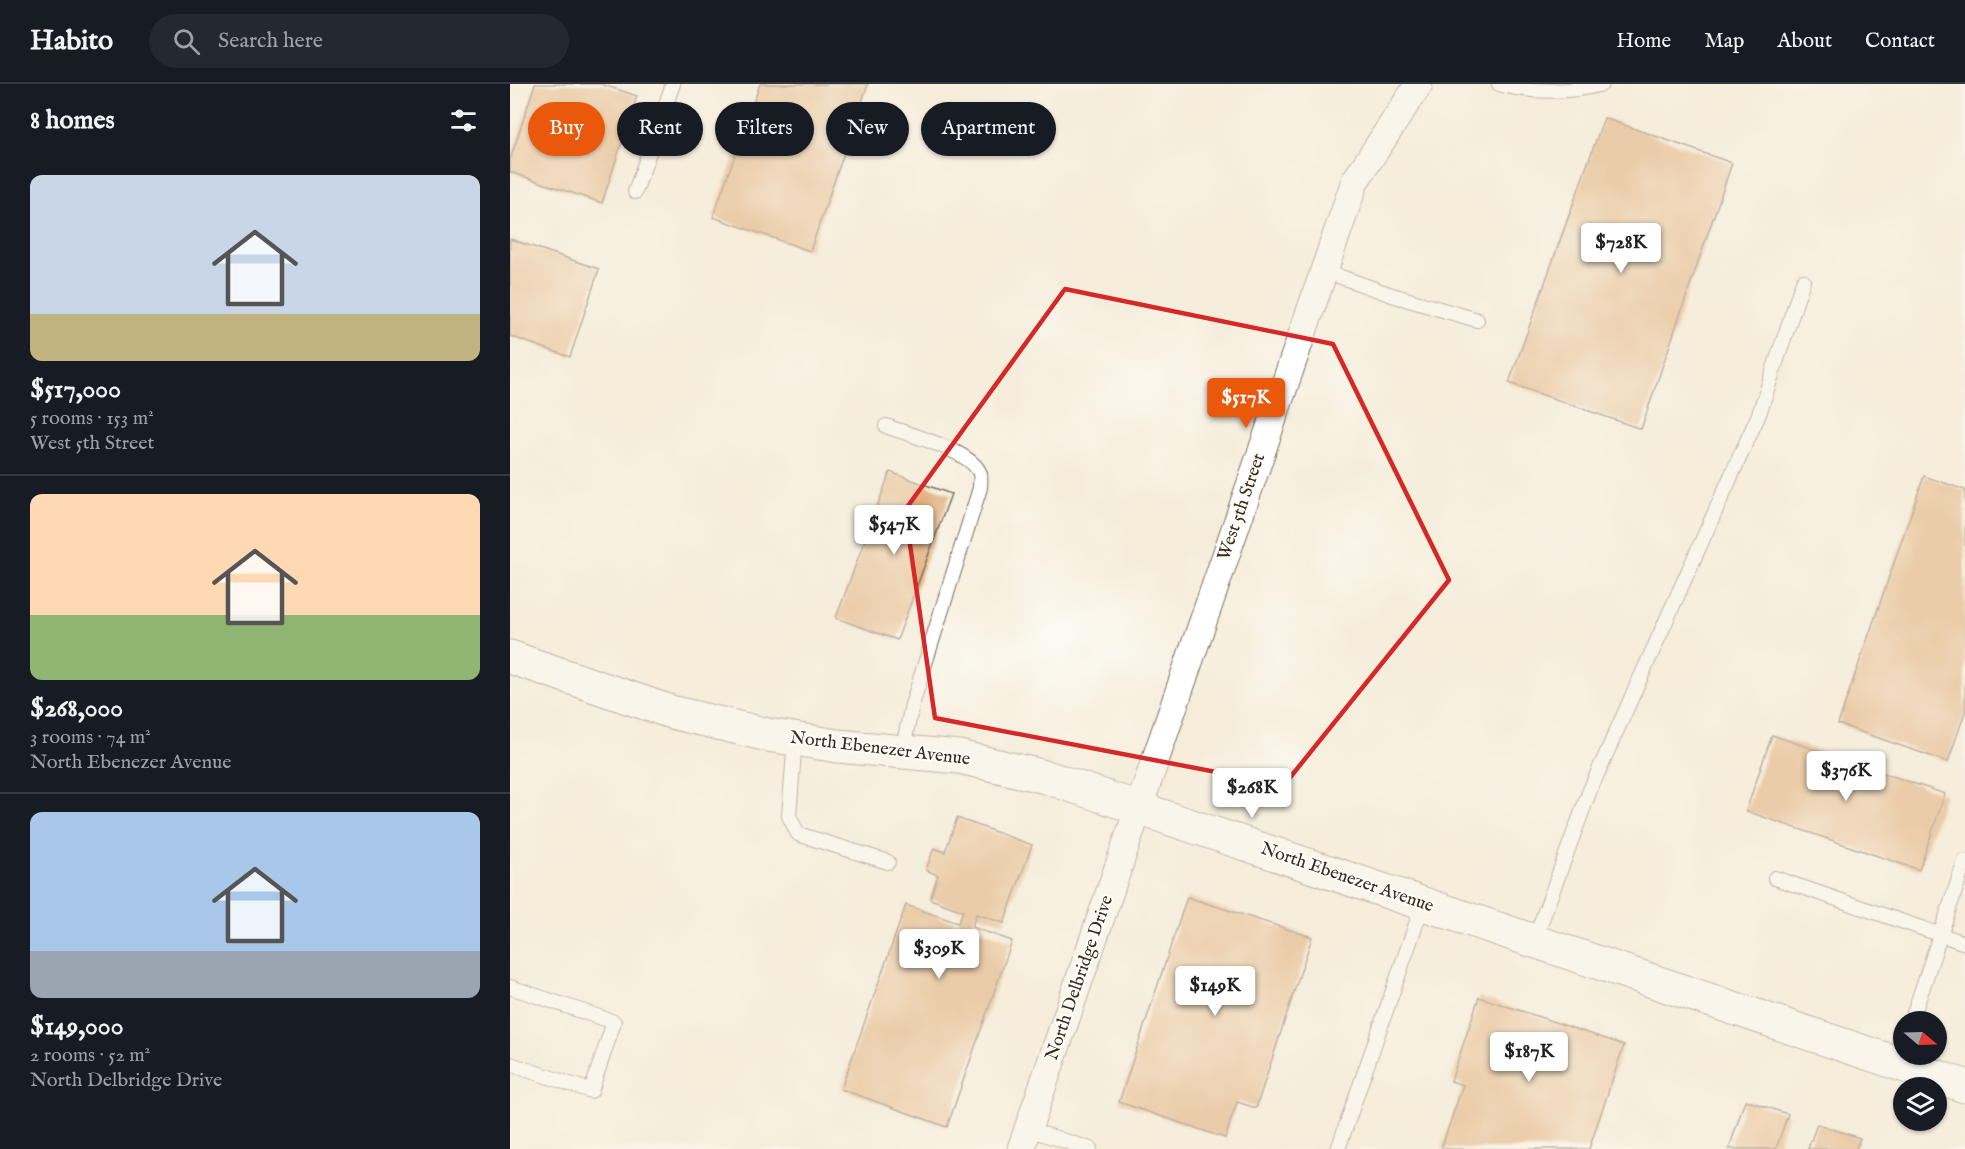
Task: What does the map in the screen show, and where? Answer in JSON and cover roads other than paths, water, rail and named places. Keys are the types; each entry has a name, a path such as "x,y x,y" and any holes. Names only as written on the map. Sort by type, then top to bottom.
{"street":[{"name":"West 5th Street","path":"1139,808 1355,181 1419,84"},
{"name":"North Ebenezer Avenue","path":"510,657 671,712 768,735 838,746 958,757 1046,777 1534,941 1899,1058 1965,1086"},
{"name":"North Delbridge Drive","path":"1024,1139 1139,808"}],"lane":[{"path":"635,192 673,84"},
{"path":"1499,84 1519,90 1582,90 1602,84"},
{"path":"1324,270 1392,296 1477,320"},
{"path":"1534,941 1590,790 1759,414 1803,281"},
{"path":"886,426 959,453 980,473 980,488 912,705 902,752"},
{"path":"795,739 789,816 798,834 888,862"},
{"path":"1915,1011 1965,861"},
{"path":"1775,878 1965,943"},
{"path":"1338,1149 1423,904"},
{"path":"510,987 614,1022 591,1091 510,1064"},
{"path":"1024,1139 1090,1149"}]}
